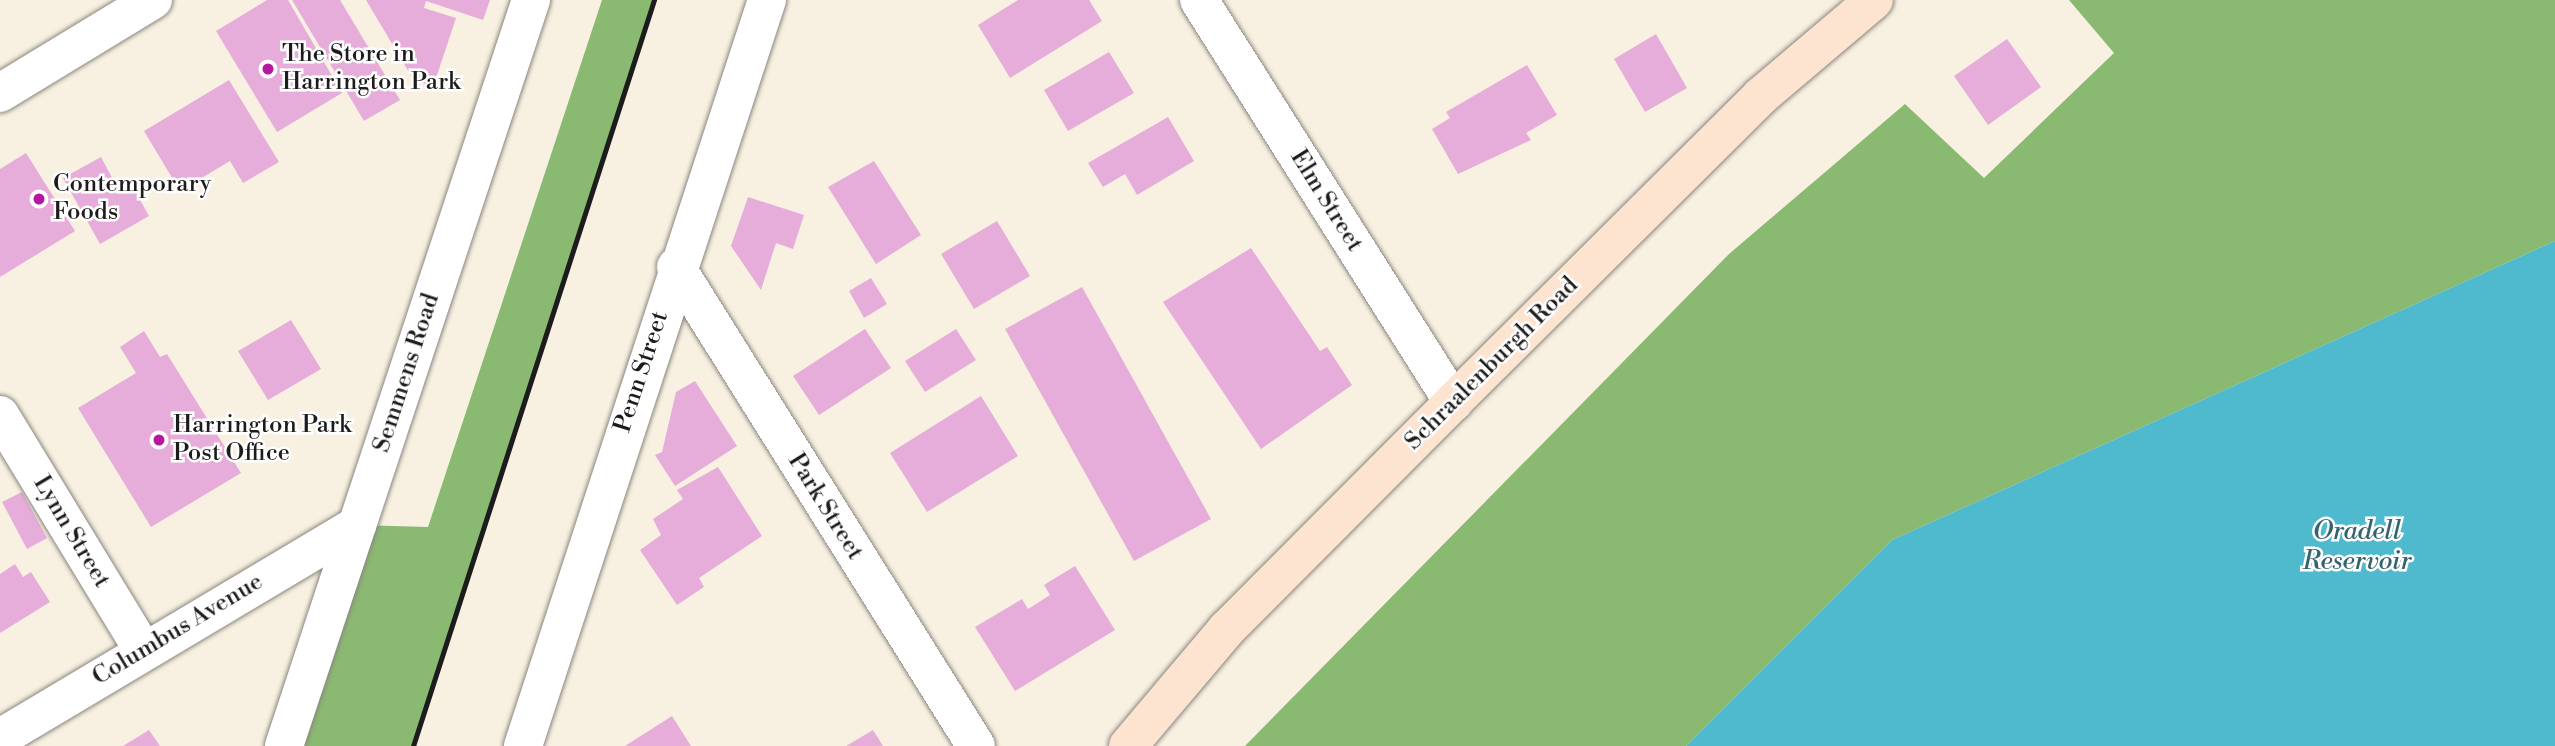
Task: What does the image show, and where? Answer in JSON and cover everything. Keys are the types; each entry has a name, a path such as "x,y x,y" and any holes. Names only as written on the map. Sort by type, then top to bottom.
{"main road":[{"name":"Schraalenburgh Road","path":"1128,746 1227,629 1453,402 1761,96 1874,0"}],"street":[{"path":"0,93 153,0"},
{"name":"Semmens Road","path":"284,746 531,0"},
{"name":"Penn Street","path":"523,746 676,267 767,0"},
{"name":"Elm Street","path":"1199,0 1453,402"},
{"name":"Park Street","path":"676,267 976,746"},
{"name":"Lynn Street","path":"0,415 143,650"},
{"name":"Columbus Avenue","path":"0,738 357,524"}],"green space":[{"path":"602,0 654,0 413,746 284,746 357,525 428,527"},
{"path":"2069,0 2555,0 2555,241 1892,540 1686,746 1245,746 1729,254 1905,104 1984,178 2114,53"}],"water":[{"name":"Oradell Reservoir","path":"2555,241 2555,746 1686,746 1892,540"}],"building":[{"name":"The Store in Harrington Park","path":"267,0 288,0 342,93 277,132 216,31"},
{"path":"292,0 340,0 400,100 364,121"},
{"path":"366,0 490,0 483,20 426,1 424,8 456,18 433,87 413,79"},
{"path":"1018,0 1089,0 1102,21 1010,78 978,25"},
{"path":"1656,34 1687,88 1645,112 1614,59"},
{"path":"2007,39 2041,87 1988,125 1954,76"},
{"path":"1109,52 1134,93 1068,131 1044,90"},
{"path":"1527,65 1557,115 1526,133 1531,140 1458,174 1432,129 1450,118 1446,112"},
{"path":"229,80 279,162 243,183 230,161 180,191 144,131"},
{"path":"1168,117 1194,161 1137,195 1125,174 1103,187 1088,163"},
{"path":"26,153 75,231 0,277 0,169"},
{"path":"101,157 117,187 129,180 149,216 100,244 63,178"},
{"path":"874,161 921,235 876,264 828,187"},
{"path":"748,197 804,215 793,249 776,243 761,290 731,246"},
{"path":"997,221 1030,276 974,309 941,254"},
{"path":"1251,248 1320,351 1327,347 1352,385 1261,449 1163,302"},
{"path":"871,278 887,304 864,318 849,291"},
{"path":"1082,287 1211,519 1134,561 1005,329"},
{"path":"291,320 321,369 268,400 238,351"},
{"path":"865,329 891,368 819,415 793,376"},
{"path":"956,329 976,360 925,392 905,361"},
{"name":"Harrington Park Post Office","path":"144,331 160,357 167,354 241,473 151,527 78,408 136,373 120,347"},
{"path":"695,381 737,446 675,486 655,455 662,452 676,392"},
{"path":"981,396 1018,456 927,512 890,453"},
{"path":"718,467 762,536 699,578 704,587 677,605 640,550 661,535 653,519 683,499 677,490"},
{"path":"22,492 47,538 27,549 2,502"},
{"path":"15,564 23,577 31,572 50,602 0,633 0,574"},
{"path":"1075,566 1115,630 1015,691 975,627 1022,599 1028,609 1050,595 1044,585"},
{"path":"672,716 691,746 625,746"},
{"path":"149,730 160,746 123,746"},
{"path":"873,730 883,746 846,746"}],"railway":[{"path":"413,746 654,0"}],"place":[{"name":"The Store in Harrington Park","path":"268,69"},
{"name":"Contemporary Foods","path":"39,199"},
{"name":"Harrington Park Post Office","path":"159,440"}]}
